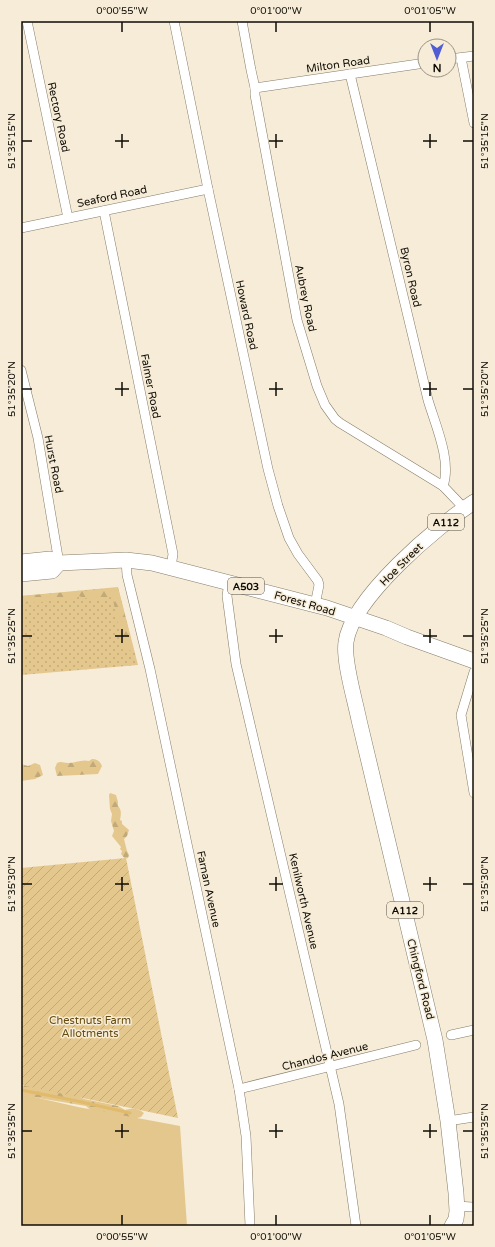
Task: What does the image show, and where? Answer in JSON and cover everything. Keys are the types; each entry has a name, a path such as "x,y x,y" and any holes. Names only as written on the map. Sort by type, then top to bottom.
{"main road":[{"name":"Hoe Street","path":"355,618 373,593 410,553 469,505"},
{"name":"Forest Road","path":"21,562 50,559 59,563 126,560 152,562 229,582 316,600 355,618 474,661"},
{"name":"Forest Road","path":"21,574 52,571 59,563"},
{"name":"Chingford Road","path":"355,618 349,630 346,644 349,671 359,720 432,1025 448,1121 457,1206 456,1219 452,1226"}],"street":[{"name":"Rectory Road","path":"27,21 68,218"},
{"name":"Howard Road","path":"174,21 208,189 272,488 289,538 298,554 318,580 319,585 316,600"},
{"name":"Aubrey Road","path":"242,21 297,320 317,386 325,405 335,419 340,423 443,486 469,505"},
{"path":"457,58 474,56"},
{"path":"461,58 474,123"},
{"name":"Milton Road","path":"255,88 417,64"},
{"name":"Byron Road","path":"350,74 428,400 443,452 445,461 445,477 443,486"},
{"name":"Seaford Road","path":"21,228 208,189"},
{"name":"Falmer Road","path":"104,210 173,554 171,567"},
{"name":"Hurst Road","path":"21,370 38,438 59,563"},
{"name":"Farnan Avenue","path":"126,560 128,580 148,662 239,1089 246,1136 250,1226"},
{"name":"Kenilworth Avenue","path":"229,582 227,596 236,664 339,1104 356,1226"},
{"path":"474,672 461,715 474,793"},
{"path":"451,1035 474,1030"},
{"name":"Chandos Avenue","path":"239,1089 416,1045"},
{"path":"448,1121 474,1117"},
{"path":"457,1206 472,1207"}],"green space":[{"path":"118,587 138,665 21,675 21,596"},
{"path":"118,588 134,651 126,650 122,642 121,628 117,621 113,599 110,597 94,600 79,596 70,599 21,604 21,596"},
{"path":"92,759 98,761 102,766 98,774 57,776 55,768 57,763 71,763 84,760 89,761"},
{"path":"35,763 40,765 43,775 35,779 21,781 21,764 28,766"},
{"path":"110,793 116,795 118,806 121,811 120,820 129,830 124,839 129,855 128,858 125,859 121,854 121,847 112,836 114,831 111,821 112,814 110,809"},
{"name":"Chestnuts Farm Allotments","path":"126,858 178,1118 21,1085 21,868"},
{"path":"21,1086 66,1090 84,1099 118,1106 125,1110 137,1109 144,1113 141,1117 129,1120 95,1114 86,1106 21,1095"},
{"path":"21,1094 78,1107 180,1126 187,1226 21,1226"}],"waterway":[{"path":"21,1090 130,1113"}]}
